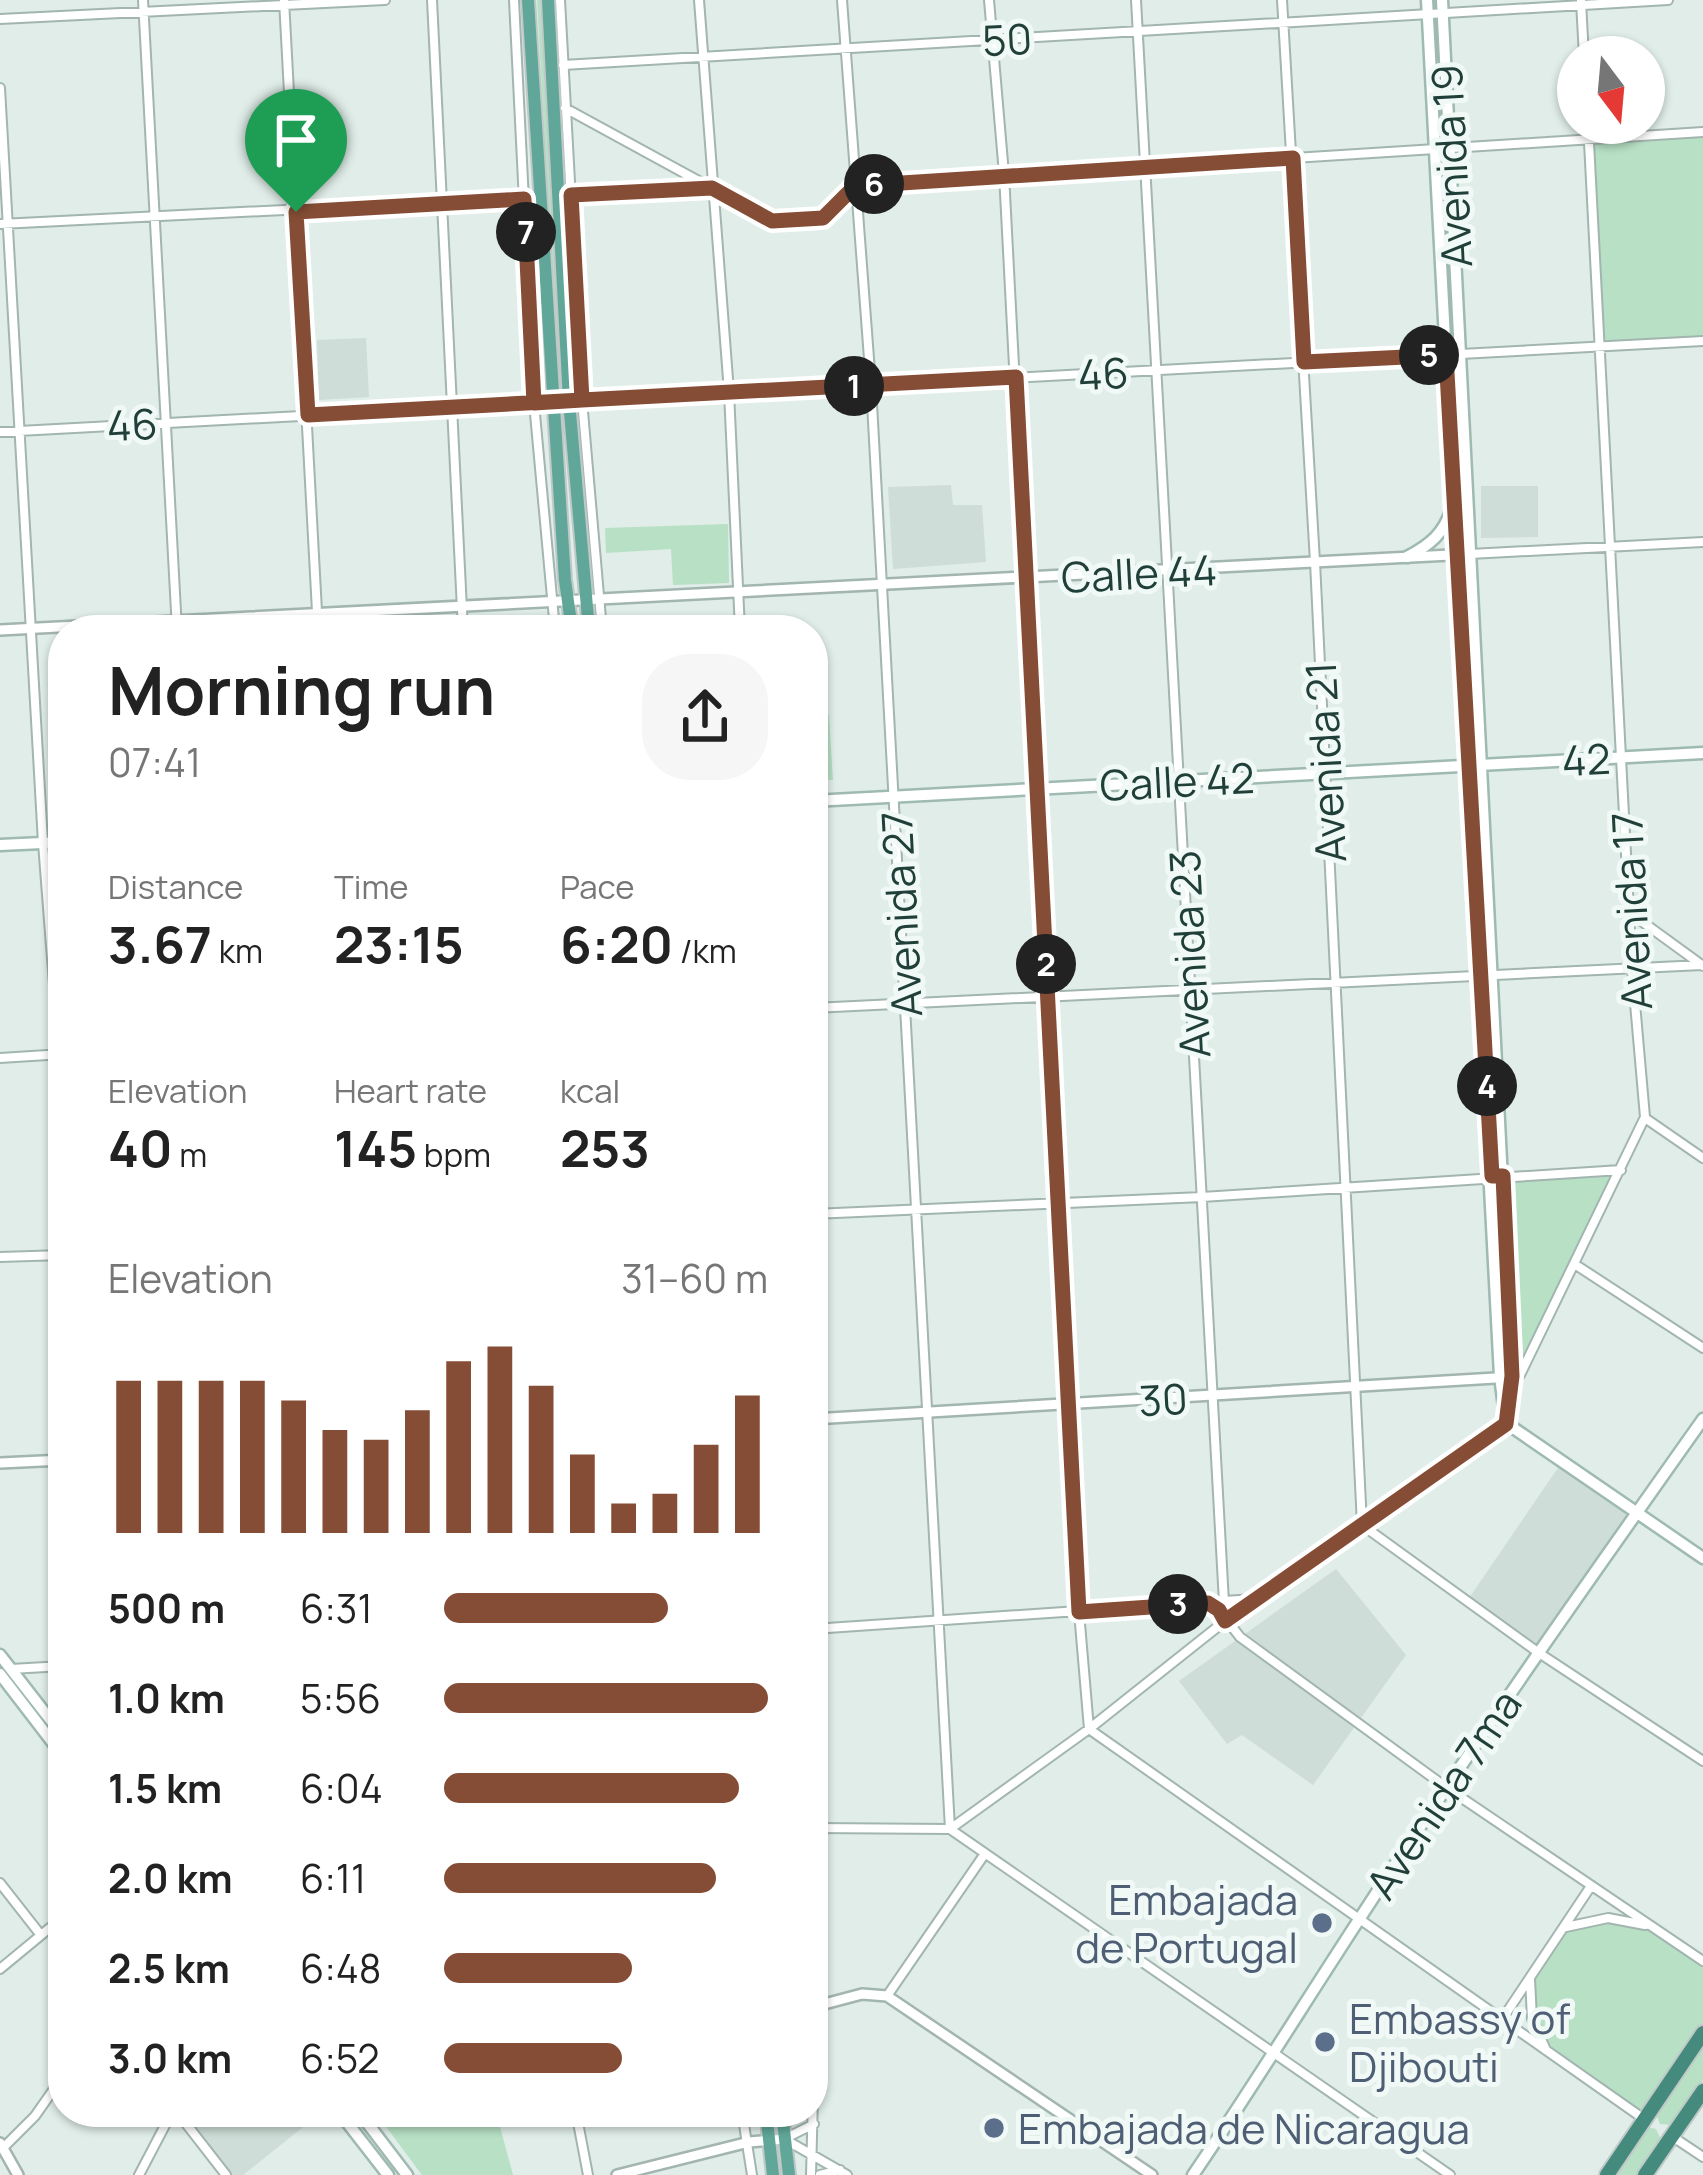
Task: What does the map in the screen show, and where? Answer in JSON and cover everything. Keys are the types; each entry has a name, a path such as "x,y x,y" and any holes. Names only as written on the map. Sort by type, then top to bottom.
{"highway":[{"path":"1606,2175 1703,2033"},
{"path":"1645,2175 1703,2091"}],"main road":[{"path":"528,0 570,615"},
{"path":"548,0 590,615"},
{"name":"Avenida 19","path":"1442,6 1446,355 1454,498 1463,554"},
{"name":"Avenida 19","path":"1427,7 1461,354 1463,554 1506,1424"},
{"path":"1407,557 1442,532 1454,498"},
{"name":"42","path":"1474,766 1703,753"},
{"name":"Calle 42","path":"828,800 1474,766"},
{"path":"0,845 48,843"},
{"name":"Avenida 7ma","path":"1192,2175 1447,1788 1703,1419"},
{"path":"1506,1424 1703,1558"},
{"path":"0,1655 5,1672 48,1734"},
{"path":"5,1672 48,1719"},
{"path":"350,2127 388,2175"},
{"path":"375,2127 406,2175"},
{"path":"772,2127 788,2175"},
{"path":"773,2175 779,2127"}],"street":[{"path":"143,0 176,615"},
{"path":"0,19 380,0"},
{"path":"432,0 462,615"},
{"path":"514,0 534,403 552,615"},
{"path":"560,0 576,400"},
{"path":"699,0 729,392 739,615"},
{"name":"Avenida 27","path":"842,0 883,587 950,1829"},
{"path":"989,0 1016,377 1079,1612 1089,1729"},
{"name":"Avenida 23","path":"1136,0 1225,1621"},
{"name":"Avenida 21","path":"1282,0 1362,1525"},
{"name":"50","path":"563,65 1283,22 1442,6 1667,0"},
{"path":"1581,2 1583,36"},
{"path":"284,3 317,614"},
{"path":"0,88 4,224 48,899"},
{"path":"565,108 772,221 823,218 855,186 1557,141"},
{"path":"1665,134 1703,132"},
{"name":"Avenida 17","path":"1506,1376 1520,1375 1645,1118 1632,969 1589,144"},
{"path":"571,195 712,188"},
{"path":"4,224 524,199"},
{"name":"46","path":"0,432 1703,341"},
{"name":"Calle 44","path":"305,615 1703,542"},
{"path":"591,600 596,615"},
{"name":"Calle 44","path":"0,630 48,628"},
{"path":"1631,914 1702,966"},
{"path":"828,1007 1702,966"},
{"path":"0,1058 48,1055"},
{"path":"1645,1118 1703,1158"},
{"path":"828,1213 1202,1197 1622,1170"},
{"path":"0,1257 48,1255"},
{"path":"1576,1264 1703,1348"},
{"name":"30","path":"828,1418 1506,1376"},
{"path":"828,1828 950,1829 1089,1729 1225,1621 1506,1424"},
{"path":"0,1463 48,1461"},
{"path":"1362,1525 1539,1653 1703,1761"},
{"path":"828,1628 1258,1598"},
{"path":"1208,1603 1240,1637 1447,1788 1703,1961"},
{"path":"5,1672 48,1668"},
{"path":"1089,1729 1644,2120"},
{"path":"950,1829 1445,2173"},
{"path":"887,1996 984,1855"},
{"path":"0,1883 40,1934"},
{"path":"1501,2021 1592,1886"},
{"path":"1563,1928 1608,1918 1652,1927"},
{"path":"0,1969 48,1928"},
{"path":"1531,1977 1532,2019 1549,2055"},
{"path":"828,2003 862,1994 887,1996 1152,2175"},
{"path":"18,2175 2,2145 28,2124 48,2097"},
{"path":"139,2175 166,2127"},
{"path":"187,2127 226,2175"},
{"path":"579,2127 588,2175"},
{"path":"745,2127 752,2175"},
{"path":"617,2175 777,2139 807,2127"},
{"path":"811,2175 814,2127"},
{"path":"1672,2136 1703,2157"},
{"path":"777,2139 814,2153 843,2173"},
{"path":"820,2175 843,2173"}],"shaded area":[{"path":"366,338 369,397 319,400 317,340"},
{"path":"951,485 953,505 982,505 986,562 893,569 888,487"},
{"path":"1481,486 1538,486 1538,537 1481,538"},
{"path":"1562,1462 1636,1513 1539,1653 1467,1601"},
{"path":"1336,1569 1406,1655 1313,1785 1242,1735 1227,1744 1179,1681"},
{"path":"189,2127 303,2127 243,2175 226,2175"}],"green space":[{"path":"540,0 562,397 559,397"},
{"path":"1703,132 1703,341 1600,346 1589,144 1665,144 1665,134"},
{"path":"728,524 729,583 673,585 671,549 606,553 605,528"},
{"path":"828,715 829,715 833,780 828,780"},
{"path":"1613,1173 1523,1359 1518,1358 1509,1178"},
{"path":"1608,1918 1652,1926 1703,1961 1703,2033 1644,2119 1549,2055 1537,2034 1531,1977 1563,1928"},
{"path":"1703,2046 1703,2080 1672,2125 1660,2124 1656,2114"},
{"path":"386,2127 500,2127 513,2175 422,2175"},
{"path":"1648,2127 1656,2129 1661,2140 1637,2175 1613,2175"}],"place":[{"name":"Embajada de Portugal","path":"1322,1923"},
{"name":"Embassy of Djibouti","path":"1325,2042"},
{"name":"Embajada de Nicaragua","path":"994,2128"}],"route":[{"path":"296,212 308,415 534,403 553,401 582,400 1016,377 1079,1612 1196,1602 1215,1605 1225,1621 1506,1424 1512,1376 1503,1176 1492,1176 1446,355 1304,362 1293,158 855,186 823,218 772,221 712,188 571,195 582,400 534,403 524,199 296,212"}]}
